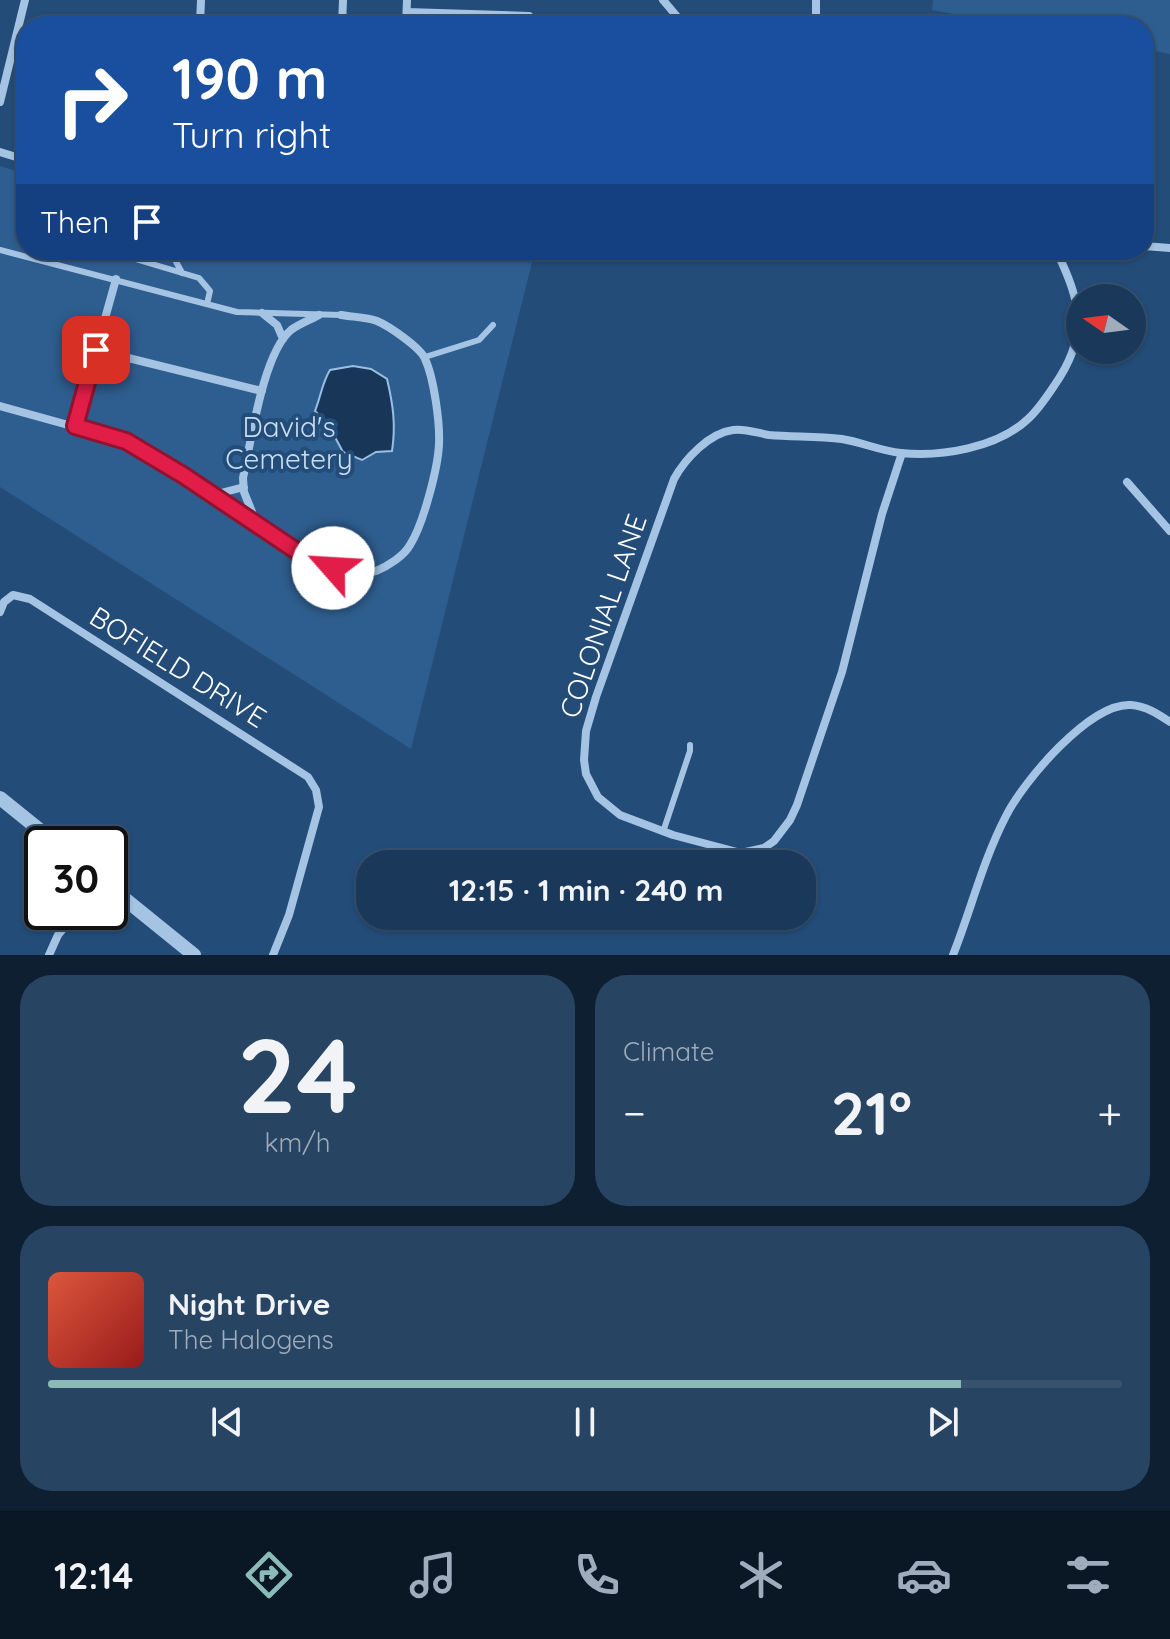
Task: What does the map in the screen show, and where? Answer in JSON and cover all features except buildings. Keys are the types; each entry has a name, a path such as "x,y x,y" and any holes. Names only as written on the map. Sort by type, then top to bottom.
{"street":[{"path":"407,0 407,16"},
{"path":"663,0 677,16"},
{"path":"407,12 529,16"},
{"path":"0,102 16,37"},
{"name":"COLONIAL LANE","path":"902,453 882,514 842,672 797,805 786,827 774,841 764,848 741,853 663,832 620,815 598,797 586,774 584,745 596,697 674,479 683,462 706,443 737,429 769,435 845,440 902,453 977,445 1014,429 1041,405 1069,362 1078,331 1078,307 1062,260"},
{"path":"75,426 116,279"},
{"path":"262,313 277,325 283,339"},
{"path":"257,524 244,487 262,391 283,339 292,330 319,315"},
{"path":"0,406 126,441 316,562 333,568 374,572 409,548 417,532 439,442 433,388 425,357 398,334 377,321 341,315"},
{"path":"96,350 262,391"},
{"path":"1127,482 1170,530"},
{"path":"213,495 244,487"},
{"name":"BOFIELD DRIVE","path":"0,612 4,602 13,595 30,599 297,768 314,786 319,807 289,915 273,955"},
{"path":"953,955 1006,816 1048,760 1086,724 1112,708 1145,707 1170,722"},
{"path":"0,798 35,826"},
{"path":"128,902 194,955"},
{"path":"49,955 62,930"}],"lane":[{"path":"40,260 237,312 341,315"},
{"path":"139,260 199,278 210,291 207,304"},
{"path":"175,260 182,273"},
{"path":"425,357 479,340 493,325"},
{"path":"663,832 690,745"}],"green space":[{"path":"933,0 1170,0 1170,54 1154,51 1154,16 965,16 932,10"},
{"name":"David's Cemetery","path":"0,166 16,171 16,260 533,260 411,749 0,487"}],"shaded area":[{"path":"353,366 371,369 387,379 393,415 392,451 376,452 362,460 343,452 329,426 315,411 330,370"}],"route":[{"path":"96,350 75,426 126,441 295,550 333,568"}]}
